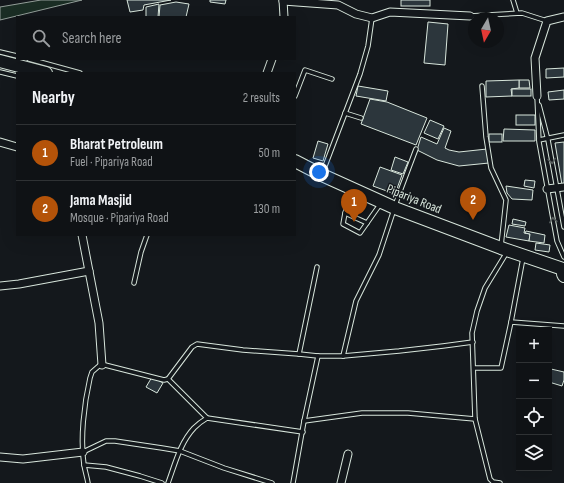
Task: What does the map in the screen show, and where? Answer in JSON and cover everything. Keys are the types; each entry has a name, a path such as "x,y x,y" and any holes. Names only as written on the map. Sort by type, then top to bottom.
{"main road":[{"path":"0,61 42,72"},
{"name":"Pipariya Road","path":"296,162 395,208 523,256 563,269 562,274 564,276"}],"street":[{"path":"284,16 283,0 338,5 356,14 372,18 390,12 468,16"},
{"path":"537,96 535,58 547,21 564,17"},
{"path":"267,72 272,60"},
{"path":"0,142 16,147"},
{"path":"547,189 560,187"},
{"path":"82,236 99,323 102,365"},
{"path":"0,286 19,284 89,270"},
{"path":"0,457 23,459 83,452"},
{"path":"341,483 348,454"}],"lane":[{"path":"513,0 517,13"},
{"path":"504,14 522,13 547,21"},
{"path":"322,175 360,74 368,46 372,18"},
{"path":"0,52 16,56"},
{"path":"33,60 76,72"},
{"path":"296,93 305,70 332,79"},
{"path":"0,72 16,76"},
{"path":"482,86 486,137 491,168 506,200 504,249 485,288 477,311 472,333 475,419 490,480 492,482 500,483"},
{"path":"537,96 560,187 564,227"},
{"path":"537,96 539,140 547,189 557,242 564,257"},
{"path":"345,113 361,118"},
{"path":"539,140 564,135"},
{"path":"343,356 356,301 378,255 416,149"},
{"path":"352,189 343,224 360,232 381,202"},
{"path":"345,213 367,223"},
{"path":"134,283 141,252 147,236"},
{"path":"474,368 501,368 523,256"},
{"path":"299,354 317,266"},
{"path":"511,322 564,326"},
{"path":"88,483 83,452 84,416 88,383 92,372 100,365 164,380 168,379 192,347 197,344 243,350 318,356 343,356 473,342"},
{"path":"293,483 318,356"},
{"path":"168,379 207,418 302,432"},
{"path":"304,421 362,413 408,413 475,419"},
{"path":"168,483 186,438 194,427 207,418"},
{"path":"83,452 106,441 115,441 180,452 272,483"},
{"path":"84,465 106,467 162,483"}],"green space":[{"path":"41,0 82,0 0,20 0,7"}],"building":[{"path":"127,0 171,0 144,5 143,10 130,12"},
{"path":"210,0 226,0 225,4 210,2"},
{"path":"401,0 430,0 430,6 401,6"},
{"path":"176,2 189,4 186,16 159,16 160,5"},
{"path":"159,4 158,16 146,16 146,7"},
{"path":"428,22 448,24 445,65 424,63"},
{"path":"564,68 564,77 546,78 546,69"},
{"path":"519,80 529,80 530,88 519,88"},
{"path":"519,80 519,88 511,89 512,96 486,97 486,81"},
{"path":"358,86 388,91 386,101 356,96"},
{"path":"512,89 531,89 531,96 512,96"},
{"path":"564,90 564,99 549,100 548,92"},
{"path":"370,99 387,102 427,118 416,145 361,124"},
{"path":"516,115 535,115 535,125 516,125"},
{"path":"430,120 444,126 438,139 424,133"},
{"path":"444,128 451,131 445,148 459,152 487,149 489,163 459,166 437,160 417,150 421,137 437,144"},
{"path":"504,129 535,130 535,141 503,141"},
{"path":"489,134 502,134 502,142 489,142"},
{"path":"318,141 328,144 323,161 313,158"},
{"path":"564,142 564,184 562,185 555,143"},
{"path":"395,157 408,162 403,174 391,170"},
{"path":"380,167 402,175 395,194 373,186"},
{"path":"525,180 535,181 534,188 524,186"},
{"path":"506,186 533,190 532,200 512,199 507,193"},
{"path":"513,219 526,222 525,226 512,224"},
{"path":"509,225 525,228 524,233 530,234 529,241 506,237"},
{"path":"526,231 545,235 544,243 529,241 530,234 525,233"},
{"path":"536,243 550,245 549,252 535,250"},
{"path":"552,369 564,372 562,386 552,383"},
{"path":"152,377 163,383 157,393 146,387"}],"place":[{"name":"Jama Masjid","path":"473,220"},
{"name":"Bharat Petroleum","path":"354,222"}]}
